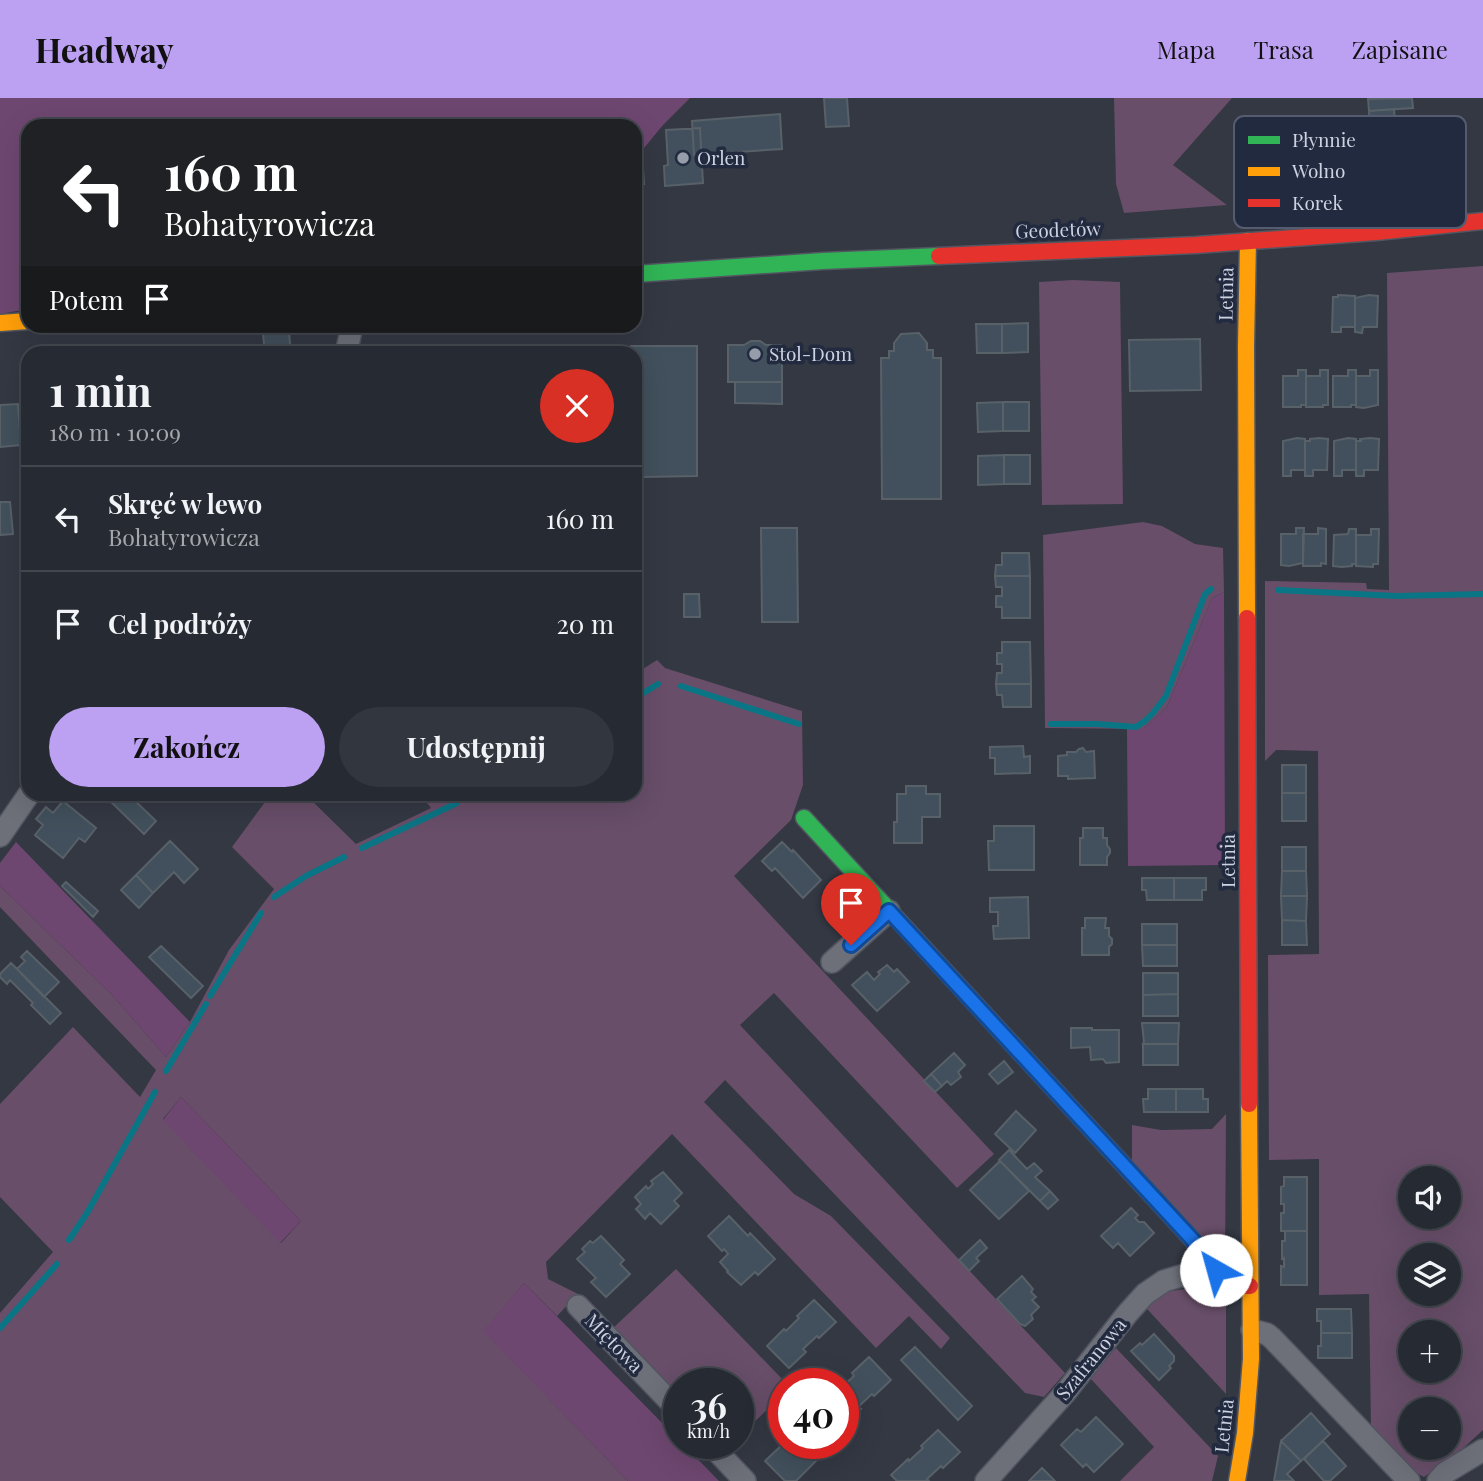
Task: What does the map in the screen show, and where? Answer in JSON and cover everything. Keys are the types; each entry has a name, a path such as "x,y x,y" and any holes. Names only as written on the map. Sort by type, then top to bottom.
{"street":[{"name":"Geodetów","path":"642,274 823,261 1170,246 1415,228"},
{"name":"Letnia","path":"1237,1481 1247,1423 1252,1330 1246,359 1248,241"},
{"path":"0,323 21,322"},
{"path":"0,836 24,801"},
{"path":"804,818 1191,1238 1216,1270 1231,1284 1250,1286"},
{"path":"832,962 889,911"},
{"name":"Szafranowa","path":"986,1481 1065,1393 1145,1294 1164,1281 1216,1270"},
{"name":"Miętowa","path":"578,1306 663,1394"},
{"path":"1252,1330 1272,1338 1409,1481"},
{"path":"1438,1481 1483,1450"},
{"path":"724,1459 745,1481"}],"shaded area":[{"path":"0,98 690,98 642,150 642,119 21,119 21,310 0,314"},
{"path":"1114,98 1232,98 1173,165 1227,205 1124,213 1116,184"},
{"path":"1483,266 1483,1430 1461,1450 1461,1397 1398,1397 1398,1458 1371,1430 1369,1294 1319,1295 1319,1159 1269,1160 1268,955 1319,954 1318,751 1276,750 1265,761 1265,581 1366,583 1367,589 1389,590 1387,273"},
{"path":"1039,282 1120,282 1123,504 1042,505"},
{"path":"1143,522 1162,526 1195,544 1223,548 1224,592 1212,598 1167,707 1143,729 1045,728 1043,535"},
{"path":"1224,592 1225,865 1128,866 1127,729 1143,729 1167,707 1212,598"},
{"path":"657,660 665,668 802,711 803,785 791,820 734,876 994,1154 957,1188 774,993 740,1025 1065,1373 1044,1397 1025,1393 725,1080 704,1102 794,1194 831,1216 950,1338 941,1349 909,1316 876,1348 672,1134 546,1262 548,1279 578,1294 557,1316 524,1283 484,1331 628,1481 0,1481 0,1313 53,1252 0,1197 0,1104 73,1027 140,1097 156,1070 0,907 0,886 112,995 166,1057 190,1022 229,950 274,889 232,847 266,801 312,801 356,844 431,808 426,801 642,801 642,670","holes":["181,1097 301,1221 281,1243 163,1119"]},
{"path":"16,842 190,1022 166,1057 112,995 0,886 0,863"},
{"path":"181,1097 301,1221 280,1243 163,1120"},
{"path":"1226,1114 1225,1265 1132,1162 1132,1125 1161,1130 1212,1129"},
{"path":"676,1269 772,1368 768,1368 768,1409 754,1422 754,1368 663,1368 663,1382 612,1329"},
{"path":"524,1283 663,1424 663,1459 698,1459 719,1481 628,1481 483,1331"},
{"path":"1185,1289 1226,1289 1226,1394 1143,1307 1158,1293"},
{"path":"1116,1348 1218,1456 1212,1481 1120,1481 1154,1447 1090,1378"},
{"path":"1400,1460 1448,1460 1424,1477 1409,1469"}],"building":[{"path":"824,98 847,98 849,126 826,127"},
{"path":"1412,98 1413,108 1369,111 1368,99"},
{"path":"1394,109 1394,116 1369,116 1369,111"},
{"path":"780,114 782,149 694,155 692,121"},
{"path":"700,128 703,183 665,186 664,166 668,165 666,130"},
{"path":"1355,296 1355,327 1341,327 1341,332 1332,332 1333,297"},
{"path":"1378,296 1377,327 1363,327 1362,333 1355,332 1355,298"},
{"path":"1028,323 1028,352 1002,353 1002,324"},
{"path":"976,324 1002,324 1002,353 977,353"},
{"path":"289,333 290,346 264,346 263,334"},
{"path":"919,333 927,343 927,350 933,350 933,358 941,358 941,499 882,499 881,358 889,358 889,351 894,351 894,343 901,334"},
{"path":"1200,339 1201,390 1130,391 1129,340"},
{"path":"751,341 782,345 782,382 728,382 728,345 744,345"},
{"path":"642,346 697,346 697,476 643,477"},
{"path":"1298,370 1306,370 1306,405 1283,407 1283,376 1298,376"},
{"path":"1320,370 1328,370 1328,405 1306,407 1306,376 1320,376"},
{"path":"1348,370 1356,370 1356,405 1333,407 1333,376 1348,376"},
{"path":"1370,370 1378,370 1378,405 1356,407 1356,376 1370,376"},
{"path":"735,382 782,382 782,404 735,403"},
{"path":"1003,402 1029,402 1029,431 1003,431"},
{"path":"1003,402 1003,431 978,432 977,403"},
{"path":"18,404 21,445 0,447 0,405"},
{"path":"1305,439 1305,470 1291,470 1291,476 1283,476 1283,441"},
{"path":"1328,439 1327,470 1313,470 1313,476 1305,476 1305,441"},
{"path":"1356,439 1356,470 1342,470 1342,476 1334,476 1334,441"},
{"path":"1379,439 1378,470 1364,470 1364,476 1356,476 1356,441"},
{"path":"1004,455 1004,484 978,485 978,456"},
{"path":"1004,455 1030,455 1030,484 1004,484"},
{"path":"0,502 10,502 13,534 0,535"},
{"path":"761,528 797,528 798,622 762,622"},
{"path":"1296,528 1304,528 1303,563 1281,565 1281,534 1296,534"},
{"path":"1318,528 1326,529 1326,564 1303,566 1303,534 1318,534"},
{"path":"1349,529 1356,529 1356,564 1333,566 1334,535 1348,534"},
{"path":"1371,529 1379,529 1378,564 1373,564 1373,567 1356,566 1356,535 1371,535"},
{"path":"1002,553 1029,553 1030,576 995,576 996,565 1002,565"},
{"path":"995,576 1030,576 1030,618 1002,618 1002,607 996,607 996,596 1002,596 1002,587 996,587"},
{"path":"684,594 699,594 700,617 684,617"},
{"path":"1002,642 1030,642 1031,684 996,684 997,673 1002,673 1002,664 997,664 997,653 1002,653"},
{"path":"996,684 1031,684 1031,707 1003,707 1002,695 997,695"},
{"path":"1023,746 1024,757 1030,756 1030,773 995,774 995,758 990,758 990,747"},
{"path":"1083,748 1086,752 1094,751 1095,778 1068,779 1068,776 1058,776 1058,756"},
{"path":"1282,765 1306,765 1306,793 1282,793"},
{"path":"906,786 926,786 926,794 940,794 940,817 922,817 922,843 894,843 897,794 906,794"},
{"path":"1282,793 1306,793 1306,821 1282,821"},
{"path":"63,801 96,828 85,842 79,838 63,858 35,835 43,825 36,819 46,807 53,813"},
{"path":"110,801 135,801 156,821 144,834"},
{"path":"994,826 1034,826 1034,870 989,870 988,841 994,841"},
{"path":"1083,828 1103,828 1103,838 1107,838 1110,849 1107,865 1080,865 1080,838 1083,838"},
{"path":"170,841 198,869 184,883 174,872 153,893 136,875"},
{"path":"782,842 821,880 803,898 775,868 772,871 762,861"},
{"path":"1282,847 1306,847 1306,871 1282,871"},
{"path":"1282,871 1306,871 1307,896 1281,896"},
{"path":"136,875 153,893 139,908 121,890"},
{"path":"1142,878 1174,878 1174,900 1147,900 1146,890 1142,890"},
{"path":"1174,878 1206,878 1206,890 1202,890 1202,900 1174,900"},
{"path":"66,882 98,911 93,917 62,886"},
{"path":"1281,896 1307,896 1306,921 1282,920"},
{"path":"1028,897 1029,938 994,939 993,926 998,926 998,912 990,912 990,898"},
{"path":"1085,918 1106,918 1105,928 1109,928 1109,936 1112,939 1109,955 1082,955 1082,928 1085,928"},
{"path":"1282,920 1306,921 1307,945 1282,945"},
{"path":"1142,924 1177,924 1177,945 1142,945"},
{"path":"1142,945 1177,945 1177,966 1143,966"},
{"path":"161,946 203,986 191,998 149,957"},
{"path":"27,951 59,982 44,997 17,969 25,961 21,957"},
{"path":"11,963 61,1013 50,1024 10,980 7,984 0,977"},
{"path":"887,965 894,972 897,969 909,982 877,1011 852,985 867,972 874,980 880,974 878,972"},
{"path":"1143,973 1178,973 1178,994 1143,995"},
{"path":"1178,994 1178,1016 1143,1016 1143,995"},
{"path":"1142,1023 1179,1023 1178,1044 1142,1044"},
{"path":"1071,1028 1119,1030 1119,1062 1091,1060 1090,1047 1071,1048"},
{"path":"1143,1044 1178,1044 1178,1065 1143,1065"},
{"path":"954,1053 965,1065 958,1072 961,1077 951,1085 947,1081 942,1086 931,1074"},
{"path":"1004,1061 1013,1072 998,1084 989,1074"},
{"path":"931,1074 942,1086 935,1092 924,1081"},
{"path":"1148,1089 1176,1089 1176,1112 1144,1112 1143,1099 1148,1099"},
{"path":"1176,1089 1203,1089 1203,1099 1208,1099 1208,1112 1176,1112"},
{"path":"1016,1111 1036,1130 1015,1153 995,1134"},
{"path":"1009,1150 1027,1169 1034,1163 1042,1171 1035,1177 1050,1191 1040,1201 999,1160"},
{"path":"1000,1161 1029,1191 999,1219 970,1190"},
{"path":"663,1172 682,1193 674,1201 679,1206 661,1224 650,1213 645,1219 636,1209 641,1204 635,1197 646,1186 648,1189 653,1184 651,1181"},
{"path":"1284,1177 1307,1177 1307,1231 1281,1231 1284,1204 1281,1204 1281,1187 1284,1186"},
{"path":"1050,1191 1058,1200 1048,1209 1040,1201"},
{"path":"1131,1208 1138,1215 1135,1218 1144,1222 1154,1233 1130,1256 1118,1243 1113,1248 1101,1236"},
{"path":"729,1216 775,1259 758,1275 755,1272 741,1285 720,1262 728,1254 708,1236"},
{"path":"1285,1231 1307,1231 1307,1285 1281,1285 1281,1266 1284,1267 1282,1241 1285,1241"},
{"path":"601,1236 624,1260 620,1264 630,1274 606,1297 591,1282 596,1278 577,1259 585,1252 582,1249 590,1241 593,1243"},
{"path":"980,1240 987,1248 976,1258 979,1261 969,1271 959,1260"},
{"path":"1022,1276 1033,1289 1031,1292 1036,1297 1032,1300 1039,1307 1031,1315 1033,1319 1025,1326 997,1299"},
{"path":"814,1300 836,1322 803,1349 806,1352 789,1368 767,1346 799,1318 797,1316"},
{"path":"1317,1309 1351,1309 1352,1333 1321,1333"},
{"path":"1321,1333 1352,1333 1352,1358 1318,1358"},
{"path":"1154,1334 1174,1356 1174,1361 1169,1366 1171,1368 1159,1380 1131,1351"},
{"path":"915,1347 972,1406 958,1420 901,1360"},
{"path":"869,1357 891,1380 859,1406 859,1368"},
{"path":"1311,1413 1330,1434 1301,1461 1281,1441"},
{"path":"1096,1417 1123,1444 1094,1472 1086,1464 1083,1467 1061,1445 1077,1429 1081,1432"},
{"path":"938,1430 960,1452 927,1479 929,1481 897,1481 891,1475 923,1448 921,1446"},
{"path":"1281,1441 1301,1461 1287,1474 1294,1481 1274,1481"},
{"path":"1323,1441 1346,1466 1330,1481 1324,1481 1304,1459"},
{"path":"768,1458 817,1460 796,1481 785,1481 765,1461"},
{"path":"1042,1468 1055,1481 1029,1481"}],"waterway":[{"path":"1051,724 1136,727 1145,721 1166,696 1205,594 1211,589"},
{"path":"1278,590 1396,596 1483,594"},
{"path":"642,694 658,684"},
{"path":"681,686 799,724"},
{"path":"362,848 457,803"},
{"path":"274,897 306,876 344,857"},
{"path":"210,996 261,913"},
{"path":"166,1071 206,1004"},
{"path":"69,1240 155,1092"},
{"path":"0,1328 57,1264"}],"traffic: fast":[{"path":"642,274 939,256"},
{"path":"804,818 1013,1045"}],"traffic: slow":[{"path":"1247,618 1248,241"},
{"path":"0,323 21,322"},
{"path":"1237,1481 1245,1433 1251,1359 1249,1104"}],"traffic: jam":[{"path":"1466,223 1483,221"},
{"path":"939,256 1196,245 1415,228"},
{"path":"1247,618 1249,1104"},
{"path":"1013,1045 1191,1238 1215,1270 1231,1282 1250,1286"}],"place":[{"name":"Orlen","path":"683,158"},
{"name":"Stol-Dom","path":"755,354"}],"route":[{"path":"851,945 889,911 1191,1238 1216,1270"}]}
